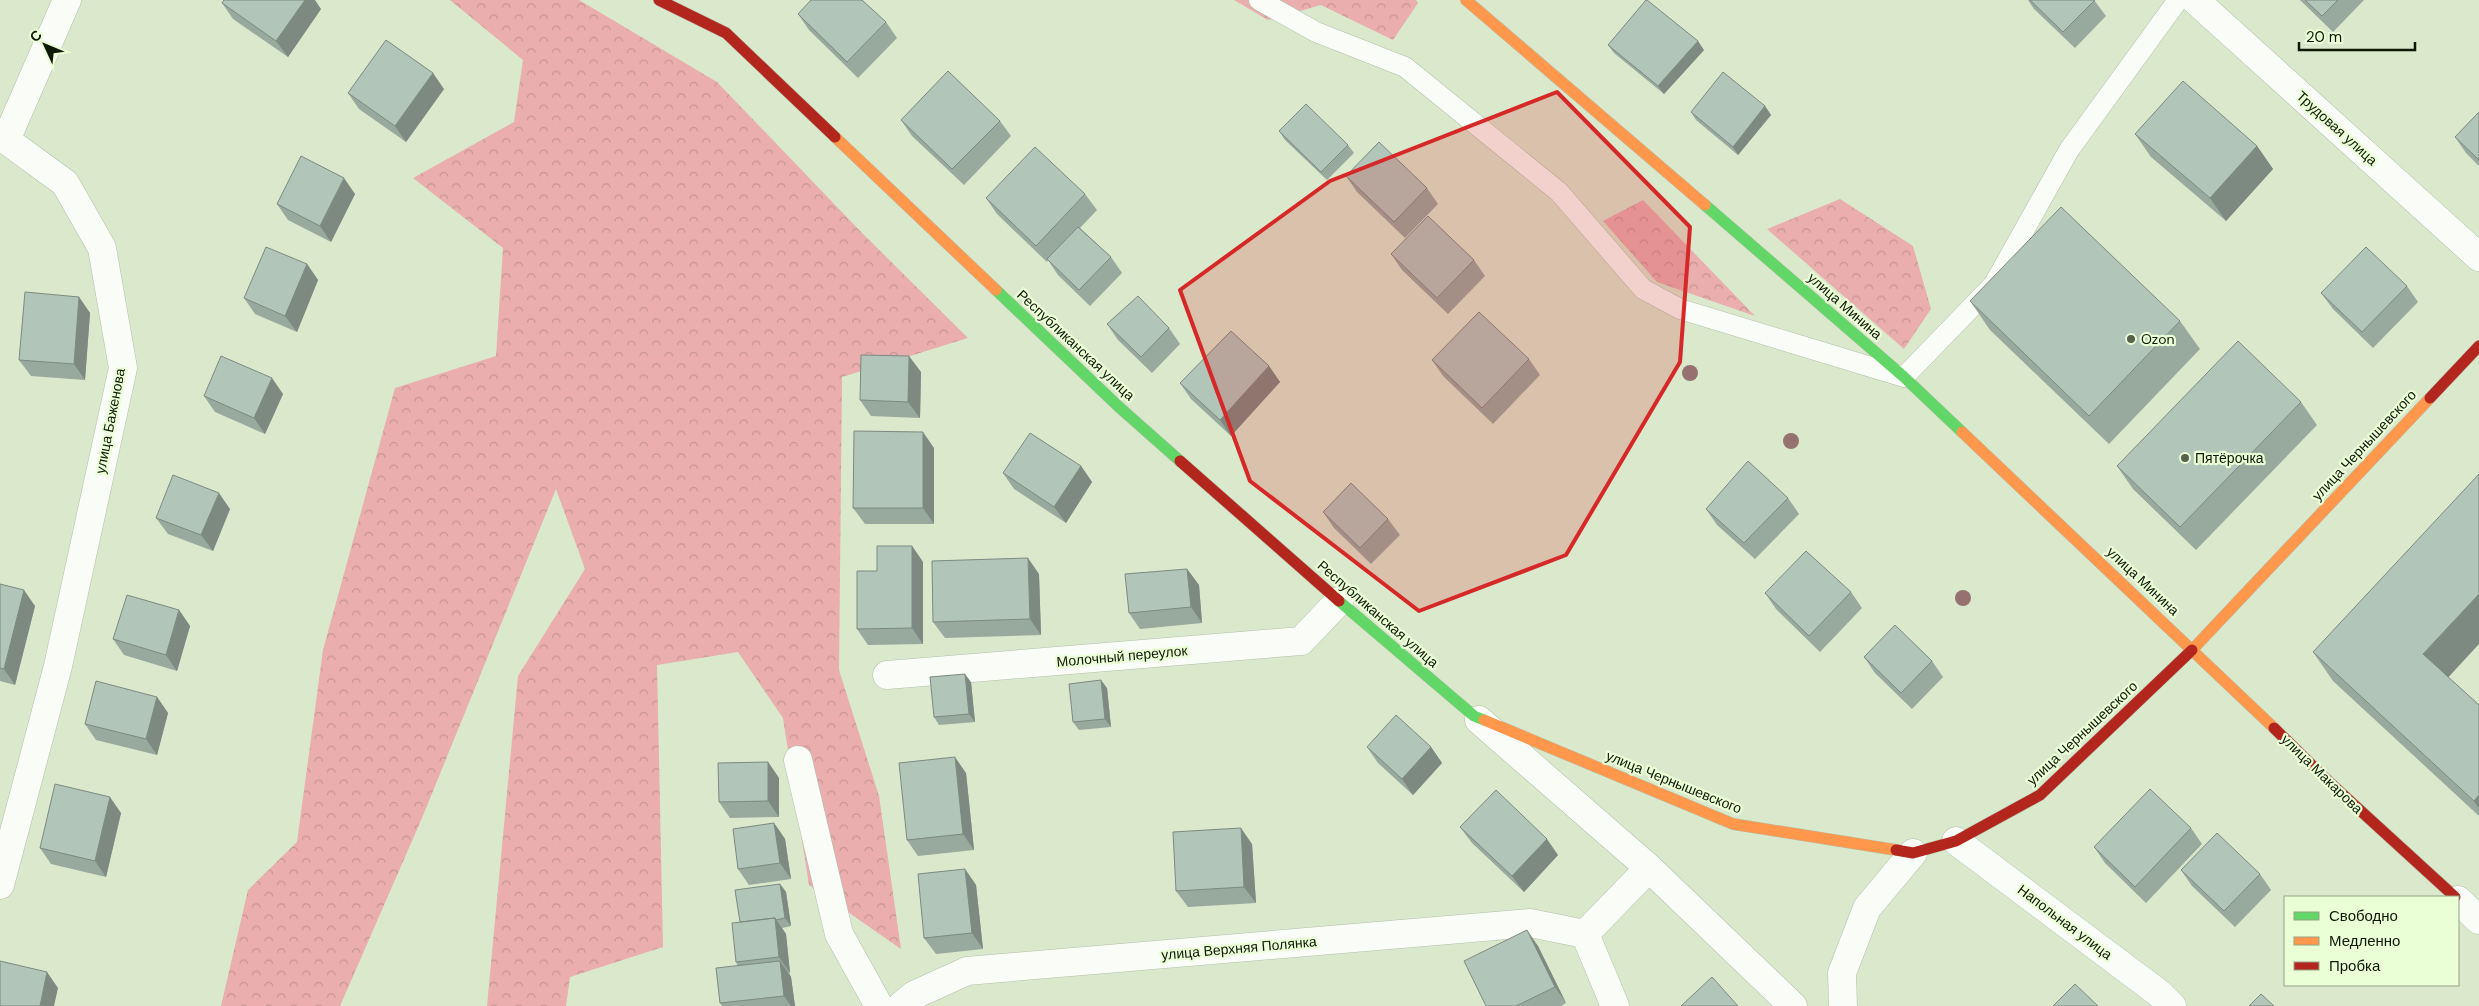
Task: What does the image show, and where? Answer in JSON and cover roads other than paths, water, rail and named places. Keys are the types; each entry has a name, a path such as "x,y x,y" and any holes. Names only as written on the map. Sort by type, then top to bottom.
{"street":[{"name":"улица Баженова","path":"0,886 58,666 123,368 102,248 65,183 3,146 67,0"},
{"name":"Республиканская улица","path":"659,0 726,33 1119,407 1339,601 1474,716"},
{"name":"улица Минина","path":"1466,0 1904,377 2193,649"},
{"name":"Трудовая улица","path":"2195,0 2479,257"},
{"name":"улица Чернышевского","path":"1474,716 1733,824 1913,853 1956,841 2040,795 2193,649 2479,346"},
{"name":"Молочный переулок","path":"887,675 1301,641 1339,601"},
{"name":"улица Макарова","path":"2193,649 2328,781 2453,896"},
{"path":"1474,716 1649,868 1793,1006"},
{"path":"798,760 839,934 880,1006"},
{"name":"Напольная улица","path":"1956,841 2160,994 2172,1006"},
{"path":"1843,1006 1842,973 1867,908 1913,853"},
{"path":"1615,1006 1585,934 1649,868"},
{"path":"2459,901 2479,920"},
{"name":"улица Верхняя Полянка","path":"901,1006 914,995 967,971 1530,923 1585,934"}],"lane":[{"path":"1259,0 1316,32 1405,67 1559,192 1642,289 1680,309 1904,377 1994,284 2069,150 2178,0"}],"place":[{"name":"Ozon","path":"2131,339"},
{"name":"Пятёрочка","path":"2185,458"}]}
